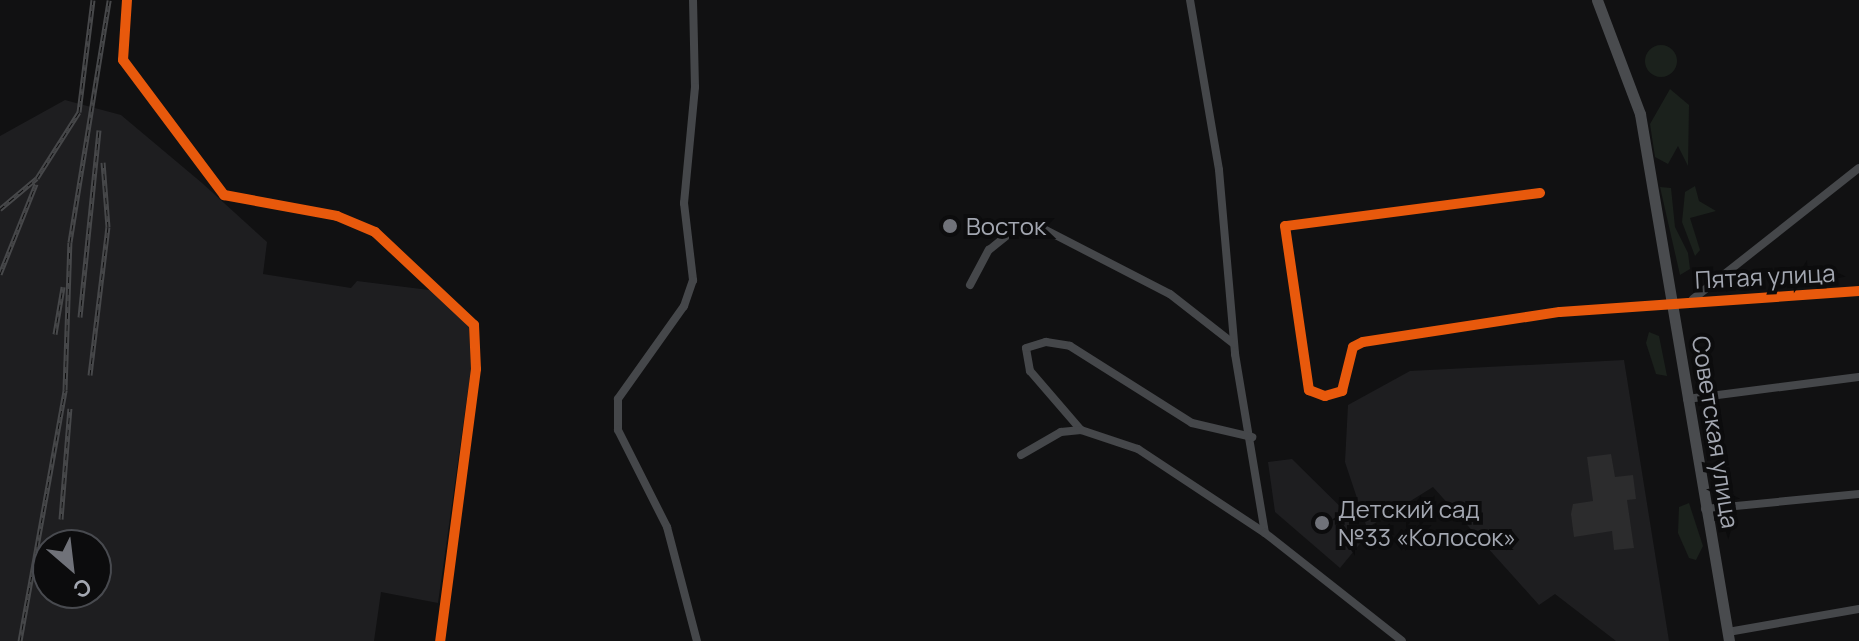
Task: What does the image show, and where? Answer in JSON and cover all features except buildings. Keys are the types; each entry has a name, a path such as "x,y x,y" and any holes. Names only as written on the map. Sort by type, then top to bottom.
{"main road":[{"name":"Советская улица","path":"1597,0 1640,114 1728,636"}],"street":[{"path":"127,0 123,60 224,195 337,216 375,232 474,325 476,369 440,641"},
{"path":"693,0 695,87 684,203 693,280 684,306 618,399 618,430 667,527 697,641"},
{"path":"1190,0 1219,170 1234,344 1252,437 1265,533"},
{"path":"1693,299 1858,169"},
{"name":"Пятая улица","path":"1540,193 1285,226 1309,390 1325,396 1342,391 1353,347 1363,342 1673,301 1859,291"},
{"path":"970,285 989,250 1016,228 1038,226 1170,294 1234,344"},
{"path":"1081,430 1030,371 1026,348 1046,342 1070,346 1192,423 1252,437"},
{"path":"1687,399 1859,377"},
{"path":"1021,455 1061,432 1081,430 1138,449 1265,533 1402,641"},
{"path":"1705,509 1859,494"},
{"path":"1728,636 1859,609"}],"shaded area":[{"path":"1661,45 1672,50 1677,61 1672,72 1661,77 1650,72 1645,61 1650,50"},
{"path":"1670,89 1689,105 1688,166 1678,146 1668,164 1655,157 1650,124"},
{"path":"65,100 121,115 267,242 263,274 351,288 357,281 437,291 469,327 471,369 438,603 381,592 374,641 0,641 0,136"},
{"path":"1695,186 1699,201 1716,211 1690,218 1700,250 1695,256 1682,222 1685,192"},
{"path":"1660,187 1671,188 1675,227 1688,253 1690,269 1680,275"},
{"path":"1649,332 1659,336 1667,376 1656,374 1646,343"},
{"path":"1624,360 1669,641 1616,641 1555,594 1539,605 1433,487 1367,528 1345,462 1348,405 1410,371"},
{"name":"Детский сад №33 «Колосок»","path":"1292,459 1368,534 1340,568 1275,512 1268,462"},
{"path":"1689,503 1703,546 1696,560 1689,558 1678,533 1679,507"}],"railway":[{"path":"0,209 37,178 79,112 93,0"},
{"path":"20,641 65,390 70,242 109,0"},
{"path":"80,317 99,130"},
{"path":"90,375 108,227 103,162"},
{"path":"0,274 36,184"},
{"path":"55,334 63,287"},
{"path":"61,519 70,408"}],"cycle path":[{"path":"127,0 123,60 224,195 337,216 375,232 474,325 476,369 440,641"},
{"path":"1540,193 1285,226 1309,390 1325,396 1342,391 1353,347 1363,342 1560,312 1859,291"}],"place":[{"name":"Восток","path":"950,226"},
{"name":"Детский сад №33 «Колосок»","path":"1322,523"}]}
